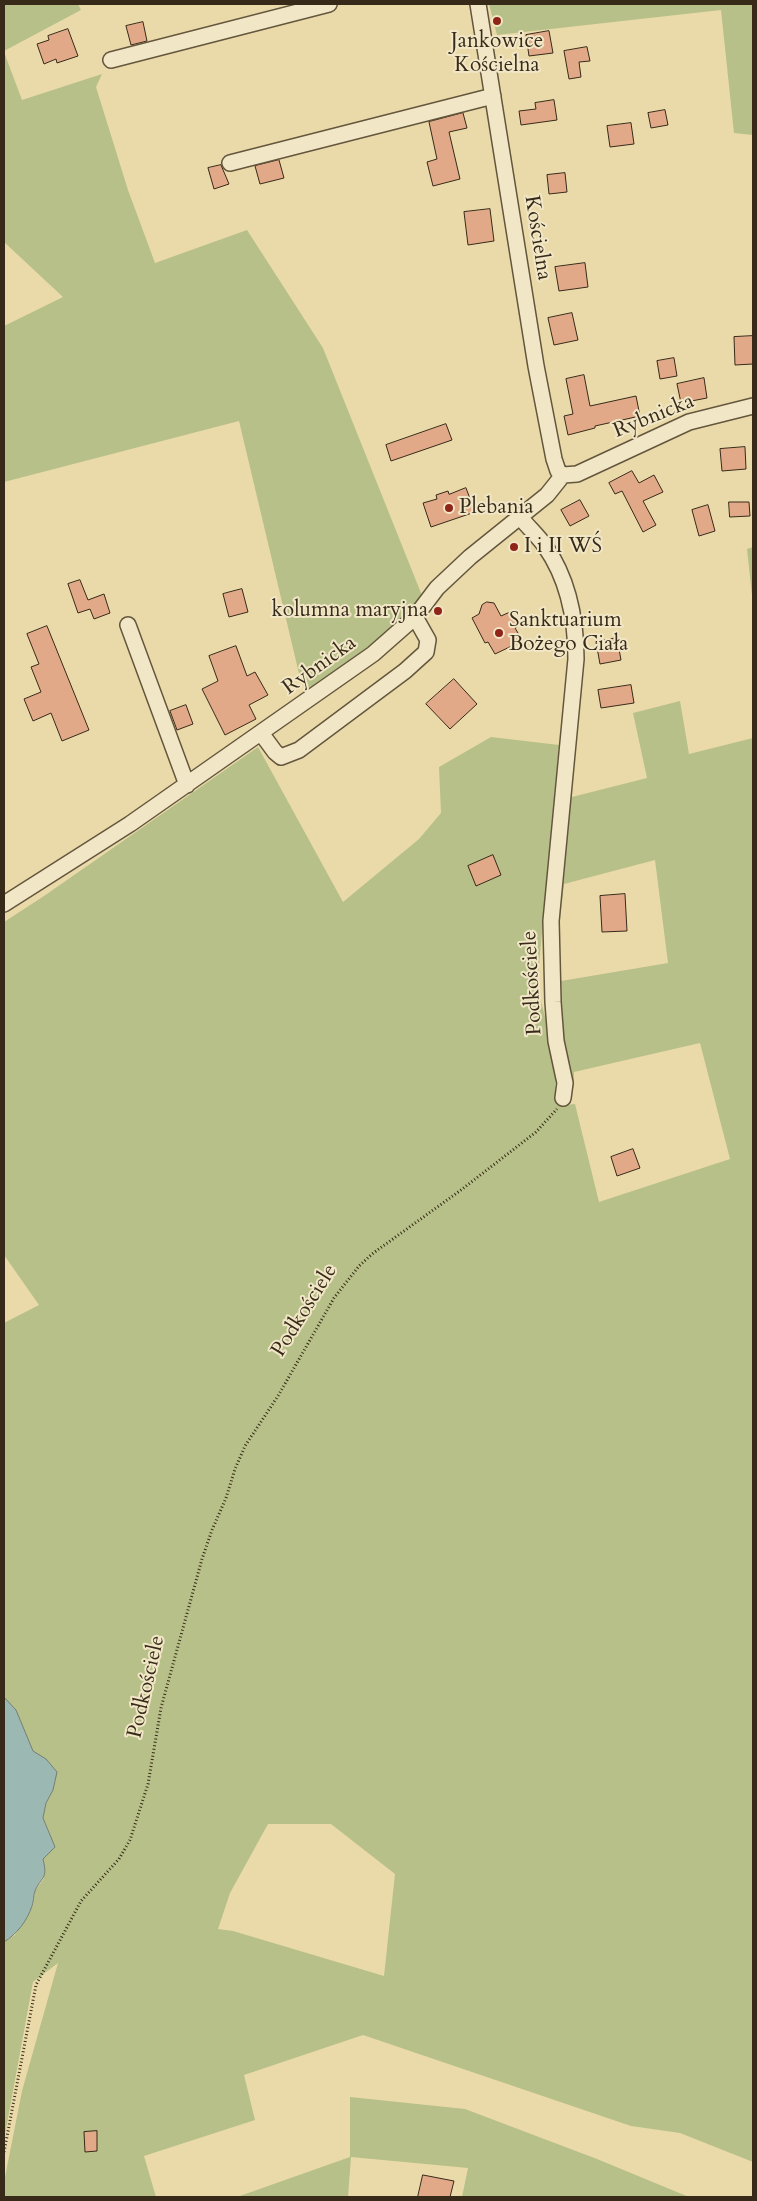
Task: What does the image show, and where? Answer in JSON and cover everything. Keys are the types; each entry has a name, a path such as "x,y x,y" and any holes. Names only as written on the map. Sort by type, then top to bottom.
{"street":[{"path":"111,60 329,4"},
{"name":"Kościelna","path":"478,4 536,366 554,459 558,471 563,475"},
{"path":"230,163 493,96"},
{"name":"Rybnicka","path":"4,903 130,824 373,654 416,617 437,588 470,557 546,495 563,475 577,474 689,422 753,406"},
{"name":"Podkościele","path":"520,517 545,545 565,584 576,633 574,678 551,921 553,1002 556,1041 565,1083 564,1098"},
{"path":"261,733 275,752 281,757 287,756 299,750 405,671 426,652 428,640 416,617"},
{"path":"128,625 187,785"}],"path":[{"name":"Podkościele","path":"4,2152 36,1985 81,1901 119,1859 130,1840 148,1784 161,1708 202,1559 245,1446 278,1396 334,1298 359,1266 372,1254 461,1190 536,1132 555,1112 564,1098"}],"green space":[{"path":"4,4 78,4 81,10 4,51"},
{"path":"489,4 753,4 753,135 734,133 721,10 497,35"},
{"path":"4,52 22,100 102,74 96,87 128,190 155,263 247,230 323,348 423,598 412,614 310,696 301,682 239,421 4,482 4,326 63,297 4,242"},
{"path":"753,547 753,605 747,549"},
{"path":"680,701 689,754 753,738 753,2162 680,2133 631,2126 363,2035 244,2075 255,2120 144,2156 156,2197 4,2197 4,2182 22,2091 58,1963 33,1982 4,2140 4,1942 15,1935 33,1905 35,1891 44,1878 43,1859 50,1834 43,1818 46,1803 53,1790 26,1752 4,1710 4,1323 39,1305 4,1255 4,922 258,747 343,902 419,839 441,813 439,767 491,737 559,745 537,987 556,1057 555,1094 566,1105 575,1104 599,1202 730,1159 700,1043 574,1072 574,1088 569,1078 555,982 668,963 655,860 564,884 558,937 555,918 568,798 647,778 633,713","holes":["268,1824 331,1824 395,1874 384,1976 233,1931 218,1929 230,1893"]},
{"path":"350,2097 465,2109 597,2159 689,2197 462,2197 468,2168 351,2157 348,2197 237,2197 350,2157"}],"water":[{"path":"4,1697 16,1710 33,1751 46,1759 57,1772 43,1818 55,1847 43,1859 45,1874 35,1891 33,1904 27,1917 21,1927 4,1942"}],"building":[{"path":"143,22 147,41 131,45 126,26"},
{"path":"68,29 78,56 57,63 56,59 44,64 37,44 49,40 48,36"},
{"path":"549,31 553,53 529,56 526,35"},
{"path":"587,47 590,61 579,62 581,77 569,79 564,51"},
{"path":"554,100 557,120 521,125 519,111 536,109 535,103"},
{"path":"665,110 668,125 651,128 648,113"},
{"path":"463,113 467,128 449,132 460,179 433,186 427,162 437,159 429,122"},
{"path":"631,123 634,144 610,147 607,126"},
{"path":"279,160 284,178 260,184 255,166"},
{"path":"221,165 229,184 214,189 208,168"},
{"path":"565,173 567,192 549,194 547,175"},
{"path":"490,209 494,241 468,245 464,212"},
{"path":"585,263 588,287 559,291 555,267"},
{"path":"572,313 578,340 554,345 548,318"},
{"path":"753,336 753,364 735,365 734,337"},
{"path":"674,358 677,376 660,379 657,361"},
{"path":"584,375 590,406 636,396 640,416 595,426 595,428 568,435 564,416 573,414 566,379"},
{"path":"704,378 707,398 681,403 677,384"},
{"path":"446,424 452,440 391,461 386,445"},
{"path":"745,447 746,469 722,471 720,449"},
{"path":"632,471 639,483 654,475 663,492 643,501 656,525 643,532 622,491 615,494 609,483"},
{"name":"Plebania","path":"466,488 475,512 431,527 423,503 437,499 436,495 448,491 449,494"},
{"path":"580,500 589,516 570,526 561,510"},
{"path":"729,502 749,502 750,516 730,517"},
{"path":"708,505 715,531 699,536 692,510"},
{"path":"80,580 88,600 104,594 110,613 94,619 90,609 78,613 68,584"},
{"path":"242,589 248,612 229,617 223,594"},
{"name":"Sanktuarium Bożego Ciała","path":"487,602 494,603 501,616 510,612 518,626 515,628 521,638 516,640 518,643 495,654 488,642 485,643 472,618 479,614 482,605"},
{"path":"47,626 89,730 62,741 51,713 33,721 24,699 41,692 31,667 39,664 27,634"},
{"path":"617,638 621,660 600,664 596,642"},
{"path":"236,646 247,676 255,672 268,695 249,705 256,719 225,735 202,689 218,681 209,656"},
{"path":"454,679 477,704 450,729 426,704"},
{"path":"631,685 634,703 601,708 598,690"},
{"path":"186,705 193,724 177,730 170,711"},
{"path":"493,855 501,875 476,886 468,866"},
{"path":"625,894 627,931 602,932 600,896"},
{"path":"633,1149 640,1168 617,1176 611,1157"},
{"path":"97,2131 97,2151 85,2152 84,2132"},
{"path":"423,2175 454,2181 450,2197 418,2197"}],"place":[{"name":"Jankowice Kościelna","path":"497,21"},
{"name":"Plebania","path":"449,508"},
{"name":"I i II WŚ","path":"514,547"},
{"name":"kolumna maryjna","path":"438,611"},
{"name":"Sanktuarium Bożego Ciała","path":"499,633"}]}
